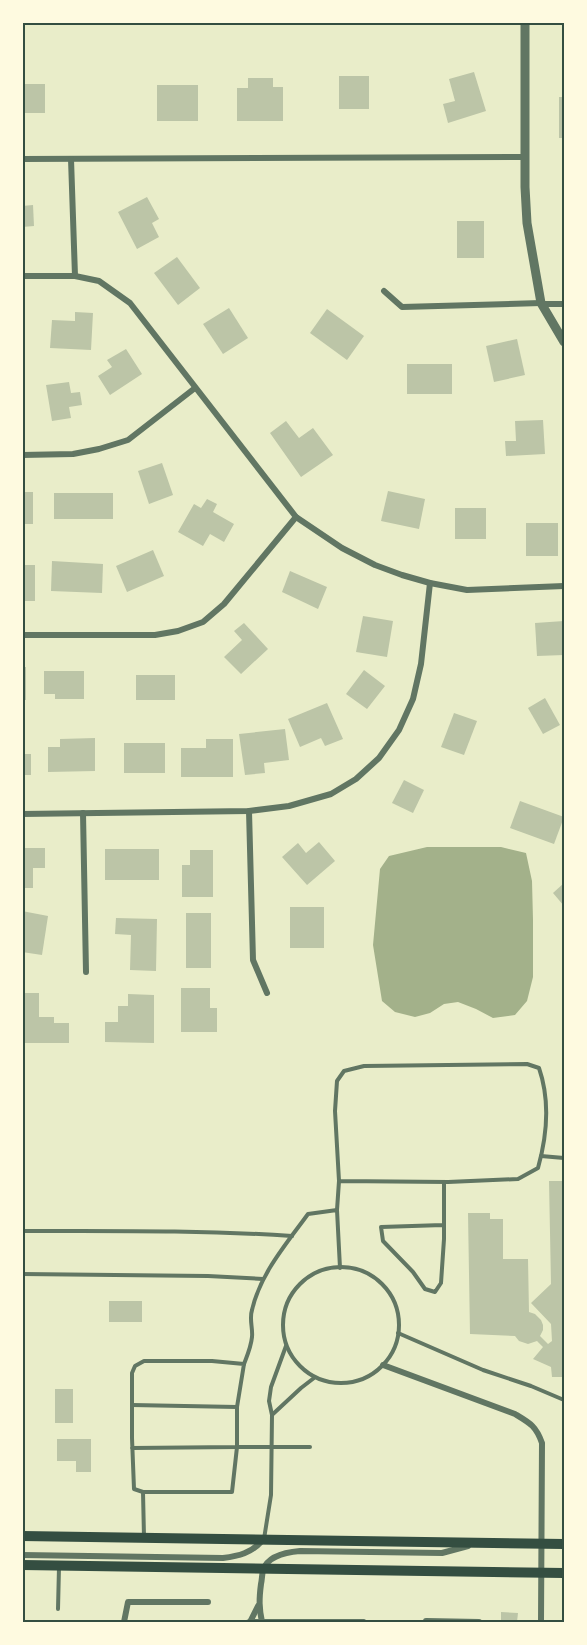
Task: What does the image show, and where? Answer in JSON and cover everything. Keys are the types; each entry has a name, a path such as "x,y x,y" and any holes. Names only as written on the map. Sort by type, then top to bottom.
{"main road":[{"path":"22,1536 564,1544"},
{"path":"22,1565 564,1573"}],"street":[{"path":"525,22 527,223 542,304 564,342"},
{"path":"22,159 525,157"},
{"path":"71,159 75,276"},
{"path":"22,276 75,276 99,281 130,303 296,517 342,548 375,565 402,575 467,590 564,586"},
{"path":"384,291 402,307 564,304"},
{"path":"22,455 73,454 128,440 195,388"},
{"path":"22,635 155,635 177,632 202,622 224,604 296,517"},
{"path":"22,814 249,811 289,806 331,794 356,780 379,758 399,730 413,699 421,664 430,583"},
{"path":"249,811 253,960 267,993"},
{"path":"83,813 86,972"},
{"path":"383,1365 515,1414 538,1432 542,1443 541,1623"},
{"path":"22,1555 223,1558 254,1550 264,1539"},
{"path":"262,1622 259,1606 263,1569 269,1560 288,1552 442,1553 484,1542"},
{"path":"124,1623 128,1602 208,1602"},
{"path":"249,1622 259,1606"},
{"path":"426,1623 426,1621 479,1623"}],"lane":[{"path":"339,1181 444,1182 518,1179 538,1168 546,1125 544,1084 539,1068 527,1064 364,1066 344,1071 337,1081 335,1111 340,1268"},
{"path":"541,1156 564,1158"},
{"path":"443,1225 381,1227 383,1241 413,1272 425,1289 435,1292 441,1283 444,1239 444,1182"},
{"path":"244,1364 212,1361 144,1361 135,1366 132,1373 134,1489 143,1492 232,1492 237,1447 237,1407 240,1380 252,1336 251,1310 263,1279 308,1214 337,1210"},
{"path":"22,1234 24,1232 155,1231 232,1232 292,1236"},
{"path":"330,1268 350,1268 369,1274 385,1287 395,1303 400,1323 398,1333 397,1343 387,1361 373,1374 354,1382 334,1383 315,1377 293,1358 286,1345 283,1325 286,1306 296,1288 311,1275 330,1268"},
{"path":"22,1274 208,1276 263,1279"},
{"path":"398,1333 483,1370 564,1400"},
{"path":"264,1539 271,1495 273,1446 269,1401 271,1387 286,1345"},
{"path":"272,1415 315,1377"},
{"path":"132,1405 237,1407"},
{"path":"132,1448 310,1447"},
{"path":"143,1492 144,1537"},
{"path":"58,1609 59,1566"},
{"path":"249,1622 364,1621"}],"shaded area":[{"path":"427,847 501,847 526,853 532,881 533,977 527,1001 515,1015 493,1018 458,1002 444,1004 430,1013 415,1017 395,1012 382,1001 373,945 380,869 389,856"}],"building":[{"path":"474,72 486,111 448,123 443,104 455,101 449,79"},
{"path":"339,76 369,76 369,109 339,109"},
{"path":"248,78 273,78 273,87 283,87 283,121 237,121 237,88 248,88"},
{"path":"22,84 45,84 45,113 22,113"},
{"path":"157,85 198,85 198,121 157,121"},
{"path":"559,97 564,97 564,138 559,138"},
{"path":"147,197 159,219 152,223 159,237 137,249 118,212"},
{"path":"33,205 34,226 22,227 22,206"},
{"path":"457,221 484,221 484,258 457,258"},
{"path":"177,257 200,288 178,305 154,273"},
{"path":"229,308 248,338 223,354 203,324"},
{"path":"327,309 364,336 347,360 310,333"},
{"path":"75,312 93,313 91,350 50,348 52,320 75,321"},
{"path":"517,339 525,375 494,382 486,346"},
{"path":"126,349 142,374 110,395 98,376 112,367 107,360"},
{"path":"407,364 452,364 452,394 407,394"},
{"path":"69,382 71,393 80,392 82,405 69,407 71,418 52,421 46,385"},
{"path":"543,420 545,454 506,456 505,441 516,441 515,421"},
{"path":"286,421 299,438 313,428 333,455 301,477 270,433"},
{"path":"162,463 173,495 149,504 138,471"},
{"path":"388,491 425,499 419,529 381,521"},
{"path":"22,492 33,492 33,524 22,524"},
{"path":"54,493 113,493 113,519 54,519"},
{"path":"207,499 217,504 213,512 234,524 224,542 210,534 203,546 178,532 194,504 201,508"},
{"path":"455,508 486,508 486,539 455,539"},
{"path":"526,523 558,523 558,556 526,556"},
{"path":"153,550 164,576 127,592 116,566"},
{"path":"52,561 103,564 102,593 51,591"},
{"path":"22,565 35,565 35,601 22,601"},
{"path":"290,571 327,587 318,609 282,592"},
{"path":"363,616 393,621 387,657 356,652"},
{"path":"564,621 564,655 537,656 535,623"},
{"path":"244,623 268,649 241,674 224,657 242,640 234,631"},
{"path":"22,667 26,667 26,700 22,700"},
{"path":"364,670 385,686 367,709 346,694"},
{"path":"44,671 84,671 84,699 55,699 55,694 44,694"},
{"path":"136,675 175,675 175,700 136,700"},
{"path":"545,698 560,725 543,734 528,708"},
{"path":"327,703 343,739 325,746 321,738 300,747 288,719"},
{"path":"454,713 477,721 464,755 441,747"},
{"path":"285,729 289,760 264,763 265,773 245,775 239,734"},
{"path":"95,738 95,771 48,772 48,747 60,747 60,739"},
{"path":"206,739 233,739 233,777 181,777 181,748 206,748"},
{"path":"124,743 165,743 165,773 124,773"},
{"path":"22,754 31,754 31,775 22,775"},
{"path":"404,780 424,790 413,813 392,803"},
{"path":"520,801 564,817 554,844 510,828"},
{"path":"319,842 335,861 307,885 282,857 298,843 306,853"},
{"path":"22,848 45,848 45,868 33,868 33,888 22,888"},
{"path":"105,849 159,849 159,880 105,880"},
{"path":"190,850 213,850 213,897 182,897 182,865 190,865"},
{"path":"564,883 564,906 553,893"},
{"path":"290,907 324,907 324,948 290,948"},
{"path":"22,911 48,916 42,955 22,952"},
{"path":"186,913 211,913 211,968 186,968"},
{"path":"116,918 157,919 156,971 130,970 131,935 115,934"},
{"path":"22,985 25,985 25,993 39,993 39,1017 54,1017 54,1023 69,1023 69,1043 22,1043"},
{"path":"181,988 210,988 210,1008 217,1008 217,1032 181,1032"},
{"path":"128,994 154,995 154,1043 105,1042 105,1022 118,1022 118,1006 128,1006"},
{"path":"549,1181 564,1181 564,1377 552,1377 551,1367 533,1359 543,1347 537,1341 528,1344 519,1341 515,1336 470,1334 468,1213 490,1213 490,1219 503,1219 503,1259 528,1259 529,1312 541,1320 543,1330 540,1336 548,1344 552,1341 551,1324 531,1303 551,1284"},
{"path":"109,1301 142,1301 142,1322 109,1322"},
{"path":"55,1389 73,1389 73,1423 55,1423"},
{"path":"57,1439 91,1439 91,1472 76,1472 76,1461 57,1461"},
{"path":"501,1612 518,1613 517,1622 501,1622"}]}
